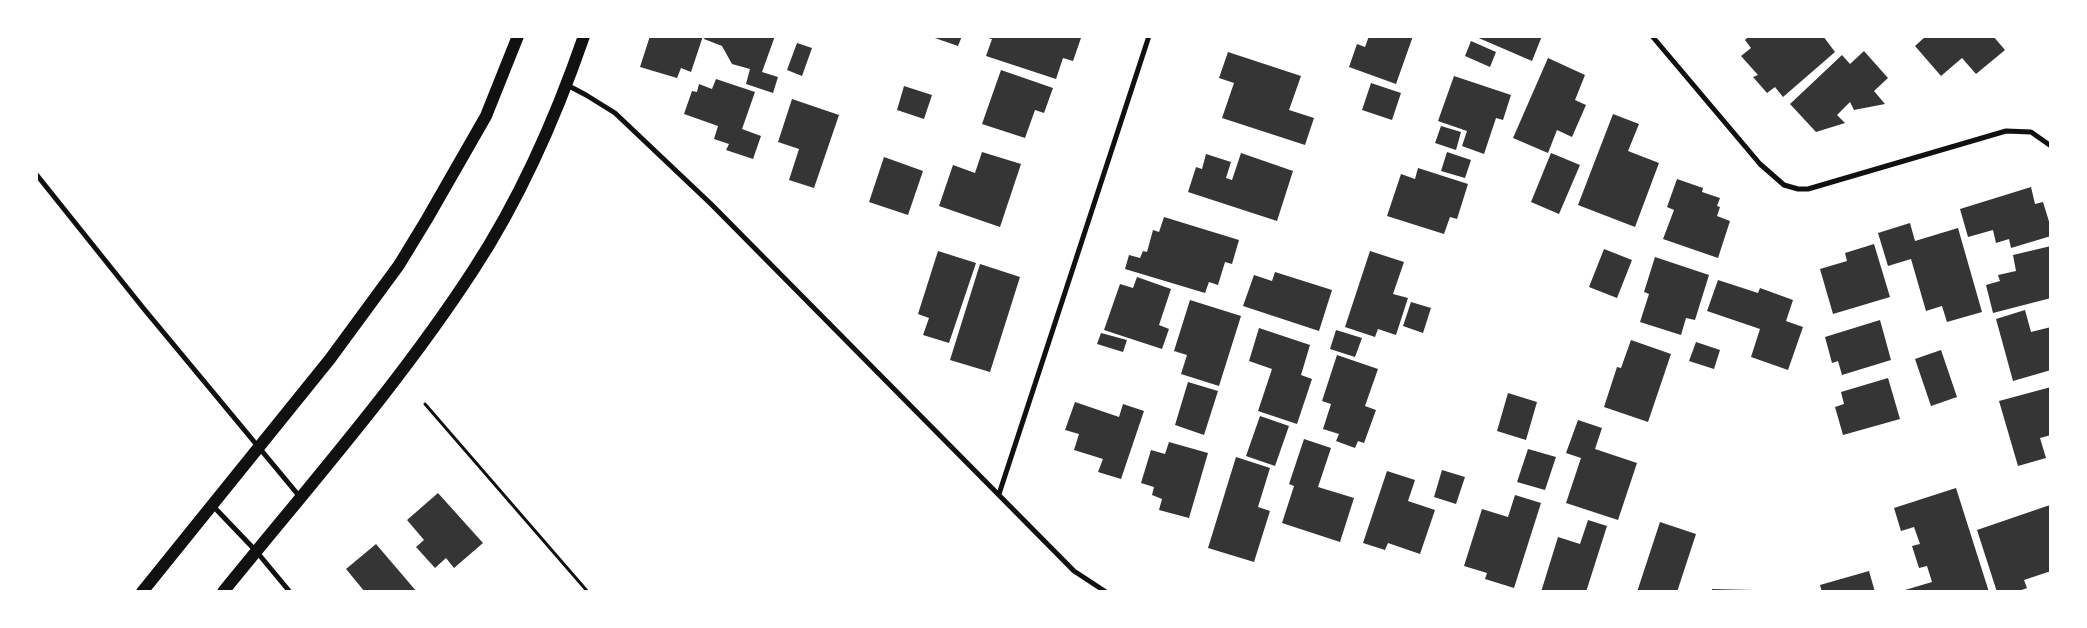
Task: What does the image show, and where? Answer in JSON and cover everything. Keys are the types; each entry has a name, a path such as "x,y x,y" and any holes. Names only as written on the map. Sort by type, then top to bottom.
{"main road":[{"path":"142,592 330,359 403,258 427,220 486,116 518,36"},
{"path":"223,592 388,388 474,268 510,207 540,146 567,85 584,36"}],"street":[{"path":"999,494 1149,36"},
{"path":"1652,36 1760,164 1784,185 1798,189 1808,189 2006,131 2031,132 2051,146"},
{"path":"567,85 615,113 711,204 1074,571 1106,592"},
{"path":"36,174 258,447 301,497"},
{"path":"213,505 256,551 290,592"}],"path":[{"path":"425,404 588,592"}],"building":[{"path":"650,36 703,36 691,72 681,68 677,78 640,67"},
{"path":"705,36 775,36 762,72 778,77 773,93 746,84 750,69 732,64 722,46 704,39"},
{"path":"929,36 962,36 958,46"},
{"path":"1076,36 1081,38 1073,61 1063,58 1056,79 986,56 992,39 983,37"},
{"path":"1369,36 1413,36 1396,84 1349,67 1357,44 1365,47"},
{"path":"1474,36 1542,36 1532,61"},
{"path":"1749,36 1823,36 1835,52 1783,97 1775,87 1767,93 1753,77 1758,75 1741,56 1751,48 1745,40"},
{"path":"1926,36 1993,36 2005,50 1976,74 1962,58 1941,76 1915,46"},
{"path":"1471,41 1496,52 1490,67 1465,56"},
{"path":"797,43 812,48 802,76 787,70"},
{"path":"1864,51 1888,78 1874,91 1885,104 1854,110 1850,102 1837,115 1845,123 1816,132 1790,104 1842,55 1850,64"},
{"path":"1228,52 1301,76 1289,110 1314,118 1305,145 1222,118 1234,83 1219,78"},
{"path":"1548,58 1585,75 1575,100 1586,105 1572,137 1557,130 1548,153 1513,138"},
{"path":"1001,70 1053,88 1044,113 1035,110 1025,138 982,124"},
{"path":"1454,76 1511,95 1503,120 1496,118 1484,154 1462,146 1467,131 1438,121"},
{"path":"716,79 755,92 742,129 761,136 753,159 726,150 729,144 714,139 718,126 684,114 692,91 697,92 699,84 712,89"},
{"path":"1371,83 1401,93 1392,120 1362,110"},
{"path":"904,86 932,95 924,119 897,110"},
{"path":"792,99 839,115 814,188 789,180 799,149 778,142"},
{"path":"1613,114 1639,124 1628,151 1659,163 1635,227 1578,205"},
{"path":"1441,126 1461,132 1456,150 1435,143"},
{"path":"982,152 1021,164 1000,227 939,206 953,165 975,173"},
{"path":"1447,152 1471,160 1465,178 1441,171"},
{"path":"1241,153 1293,171 1277,221 1188,192 1196,167 1202,169 1206,154 1231,162 1226,178 1232,180"},
{"path":"1551,153 1580,165 1559,214 1531,202"},
{"path":"884,157 923,171 908,215 869,202"},
{"path":"1418,168 1468,184 1457,219 1450,217 1444,234 1387,216 1401,174 1415,179"},
{"path":"1677,179 1703,188 1702,192 1720,198 1717,206 1720,207 1717,216 1730,221 1718,258 1663,239 1674,210 1667,207"},
{"path":"2031,187 2035,204 2043,202 2051,228 2051,236 2011,248 2009,239 1996,243 1993,230 1968,237 1960,209"},
{"path":"1164,217 1239,240 1232,264 1225,262 1218,285 1209,282 1205,293 1125,269 1129,255 1140,258 1143,251 1147,252 1153,230 1159,232"},
{"path":"1910,223 1915,241 1958,228 1982,312 1947,322 1942,306 1926,311 1911,259 1888,266 1878,233"},
{"path":"1874,244 1890,297 1833,314 1820,269 1847,261 1845,253"},
{"path":"2051,246 2051,298 1993,313 1986,285 2000,281 1998,275 2016,271 2013,255"},
{"path":"1604,249 1632,260 1617,298 1589,287"},
{"path":"938,251 976,263 949,343 923,335 929,318 918,314"},
{"path":"1370,251 1404,262 1393,294 1408,298 1396,335 1378,329 1375,337 1345,327"},
{"path":"1655,257 1709,275 1695,320 1686,318 1681,335 1640,322 1649,294 1644,292"},
{"path":"980,264 1020,277 990,372 950,360"},
{"path":"1275,272 1332,290 1319,331 1243,306 1254,275 1272,281"},
{"path":"1137,277 1171,289 1159,325 1169,329 1162,349 1104,330 1120,284 1133,288"},
{"path":"1718,280 1758,293 1760,288 1793,300 1786,321 1803,327 1788,370 1751,357 1760,329 1707,311"},
{"path":"1190,300 1241,316 1219,386 1181,374 1187,355 1174,351"},
{"path":"1411,302 1431,308 1423,333 1403,326"},
{"path":"2025,310 2031,332 2051,327 2051,370 2013,381 1996,319"},
{"path":"1880,320 1891,360 1842,375 1838,361 1832,363 1825,337"},
{"path":"1259,328 1310,345 1301,375 1312,379 1297,424 1258,411 1272,369 1249,361"},
{"path":"1336,330 1362,338 1355,357 1330,349"},
{"path":"1101,333 1127,340 1123,352 1097,344"},
{"path":"1631,340 1671,354 1648,422 1604,407 1617,367 1621,368"},
{"path":"1696,342 1720,350 1714,369 1689,361"},
{"path":"1941,350 1957,397 1931,406 1915,359"},
{"path":"1337,355 1378,369 1365,406 1376,410 1364,443 1358,441 1355,448 1336,441 1339,434 1323,429 1331,404 1322,401"},
{"path":"1888,378 1900,419 1843,435 1835,407 1844,404 1841,392"},
{"path":"1188,382 1218,391 1204,435 1175,425"},
{"path":"2051,387 2051,435 2040,438 2046,458 2018,466 1999,401"},
{"path":"1508,393 1537,402 1526,440 1497,431"},
{"path":"1075,402 1119,417 1123,404 1144,411 1121,479 1098,472 1103,459 1074,450 1079,434 1065,430"},
{"path":"1260,416 1289,426 1275,466 1246,456"},
{"path":"1578,420 1602,428 1595,449 1637,463 1618,520 1566,503 1581,458 1566,453"},
{"path":"1304,439 1331,448 1318,487 1354,498 1340,542 1282,523 1294,486 1289,484"},
{"path":"1169,442 1208,453 1189,518 1159,510 1162,499 1152,495 1154,487 1141,483 1151,450 1165,454"},
{"path":"1528,449 1556,457 1545,490 1517,482"},
{"path":"1236,457 1270,468 1258,507 1270,511 1254,562 1208,548"},
{"path":"1442,470 1465,477 1456,504 1434,497"},
{"path":"1387,471 1415,480 1408,501 1435,510 1420,554 1388,543 1385,550 1363,543"},
{"path":"1956,488 1989,592 1906,592 1905,590 1932,582 1927,566 1919,568 1912,546 1920,544 1914,527 1901,531 1894,508"},
{"path":"438,493 483,543 454,568 446,558 435,568 416,547 424,540 407,520"},
{"path":"1515,495 1541,503 1514,588 1485,579 1487,573 1464,566 1482,509 1508,517"},
{"path":"2050,505 2051,571 2024,580 2027,588 2016,592 1997,592 1977,530"},
{"path":"1588,520 1607,526 1586,592 1541,592 1558,537 1580,544"},
{"path":"1660,522 1696,534 1677,592 1637,592"},
{"path":"376,544 417,592 365,592 346,569"},
{"path":"1869,571 1875,592 1822,592 1820,585"},
{"path":"1712,589 1754,590 1754,592 1712,592"}]}
